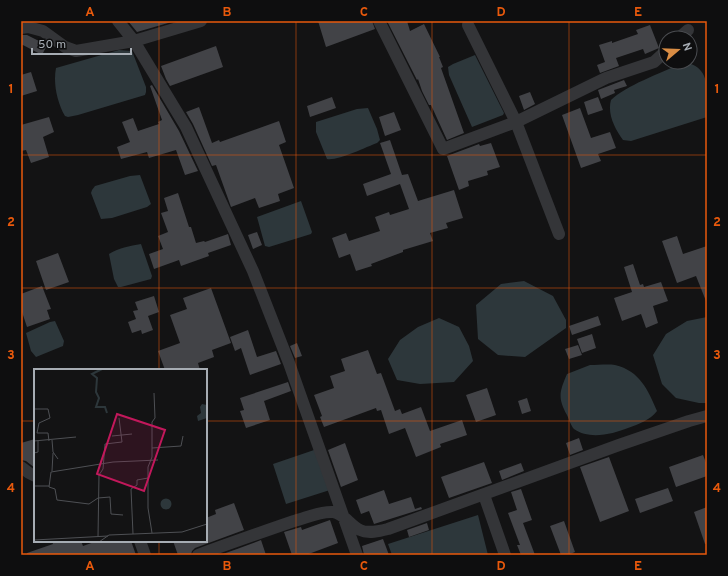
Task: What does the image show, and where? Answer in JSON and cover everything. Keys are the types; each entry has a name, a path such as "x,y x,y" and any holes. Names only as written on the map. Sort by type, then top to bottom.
{"street":[{"path":"118,21 134,41 186,127 253,271 289,363 357,555"},
{"path":"21,28 28,27 43,31 66,47 76,51 134,41 201,21"},
{"path":"378,21 443,149 516,122 606,78 654,62 658,58"},
{"path":"468,25 516,122 559,234"},
{"path":"198,555 272,528 322,513 335,512 344,516 352,525 362,531 388,529 619,445 707,416"},
{"path":"21,467 34,476"},
{"path":"484,495 504,555"},
{"path":"140,542 146,555"}],"shaded area":[{"path":"119,50 132,51 146,87 145,95 78,115 68,117 65,116 56,92 56,68"},
{"path":"475,55 504,113 503,115 472,127 449,75 448,67"},
{"path":"698,68 705,77 707,84 707,117 631,141 623,140 617,131 611,116 611,100 634,85 667,70 698,70"},
{"path":"368,108 380,140 377,143 345,156 327,159 316,132 316,122 357,109"},
{"path":"140,175 151,204 147,207 112,218 101,219 91,193 95,186 130,176"},
{"path":"301,201 312,232 311,234 269,247 265,246 257,217"},
{"path":"141,244 152,276 151,279 118,287 114,279 109,254 128,246"},
{"path":"524,281 553,296 566,320 566,328 525,357 498,355 478,339 476,305 501,284"},
{"path":"707,317 707,403 699,403 676,398 662,384 653,355 666,334 687,321"},
{"path":"439,318 459,327 469,346 473,361 454,382 420,384 397,380 388,359 400,340 418,327"},
{"path":"55,321 64,341 63,346 36,357 31,351 26,333"},
{"path":"590,365 615,365 631,372 642,382 657,411 651,417 640,423 608,434 587,434 574,429 562,403 561,390 567,374"},
{"path":"317,449 330,490 286,504 273,464"},
{"path":"478,515 488,555 392,555 388,544"}],"building":[{"path":"128,21 175,21 137,32"},
{"path":"318,21 372,21 375,29 326,47"},
{"path":"387,21 407,21 410,31 424,24 440,57 443,67 441,68 464,133 447,140 431,105 429,105 422,91 418,79 417,80"},
{"path":"650,25 658,48 645,54 643,49 616,58 619,66 600,73 597,65 605,62 599,45 612,41 612,43 638,34 636,30"},
{"path":"21,35 27,35 47,45 42,55 21,44"},
{"path":"216,46 223,67 170,86 161,66"},
{"path":"31,72 37,91 21,96 21,75"},
{"path":"624,80 627,86 614,90 615,93 601,99 598,90"},
{"path":"152,85 179,131 198,171 185,175 176,150 149,158 147,152 121,159 117,147 130,142 122,122 133,118 138,131 159,124 158,122 162,120 150,86"},
{"path":"530,92 535,104 524,110 519,96"},
{"path":"332,97 336,108 310,117 307,106"},
{"path":"598,97 603,110 588,115 584,102"},
{"path":"199,107 212,143 219,140 220,142 279,121 286,142 279,145 294,188 278,194 280,201 259,208 255,198 231,207 216,165 212,166 186,112"},
{"path":"580,108 591,138 610,132 616,148 598,154 601,161 581,168 562,115"},
{"path":"394,112 401,130 385,136 379,117"},
{"path":"49,117 54,132 43,137 49,157 31,163 26,150 21,151 21,125"},
{"path":"390,140 402,175 408,174 418,201 454,190 463,218 446,223 448,228 430,233 433,241 403,250 403,252 371,264 372,266 356,271 350,254 339,258 332,238 346,233 349,241 380,231 375,217 389,212 390,215 409,209 400,184 367,196 363,184 391,174 380,143"},
{"path":"491,143 500,167 487,171 488,175 468,181 469,186 459,190 447,156 479,144 480,146"},
{"path":"178,193 196,243 205,242 228,234 231,245 208,253 209,256 181,266 179,260 154,269 149,254 163,249 158,236 168,232 161,213 168,211 164,198"},
{"path":"257,232 262,245 253,249 248,235"},
{"path":"677,236 683,254 707,246 707,301 696,276 677,283 662,241"},
{"path":"58,253 69,282 46,290 36,261"},
{"path":"633,264 640,285 643,284 644,287 661,282 668,301 653,306 658,323 646,328 641,314 622,321 614,298 632,292 624,267"},
{"path":"42,286 51,309 47,310 50,319 27,327 21,309 21,294"},
{"path":"211,288 231,343 212,350 214,357 198,363 200,369 165,369 158,351 180,343 170,315 187,309 183,298"},
{"path":"154,296 159,312 148,316 153,330 142,334 141,330 132,333 128,322 136,319 133,311 138,310 135,302"},
{"path":"598,316 601,325 572,335 569,326"},
{"path":"248,330 257,357 276,351 281,364 250,375 241,348 235,351 230,337"},
{"path":"592,334 596,348 582,353 577,339"},
{"path":"297,343 302,356 295,358 290,346"},
{"path":"578,345 582,355 569,359 565,349"},
{"path":"368,350 377,374 381,373 395,411 400,409 402,414 421,407 430,431 462,420 467,435 440,444 441,447 416,457 405,428 389,434 381,410 377,411 376,408 324,427 320,417 322,416 314,395 334,388 330,376 345,371 341,359"},
{"path":"288,382 291,391 264,401 270,420 246,428 240,411 244,410 240,398"},
{"path":"487,388 496,415 476,422 466,395"},
{"path":"527,398 531,411 522,414 518,401"},
{"path":"579,438 583,450 570,455 566,443"},
{"path":"34,439 34,467 26,461 21,460 21,443"},
{"path":"345,443 358,480 341,487 328,450"},
{"path":"703,455 707,465 707,476 676,487 669,467"},
{"path":"609,457 629,511 600,522 580,467"},
{"path":"484,462 492,483 449,498 441,477"},
{"path":"521,463 524,471 502,480 499,471"},
{"path":"668,488 673,501 640,513 635,499"},
{"path":"521,489 532,520 523,523 535,555 521,555 517,545 520,545 508,513 517,510 511,492"},
{"path":"384,490 389,504 411,497 415,509 421,507 422,509 374,524 369,511 361,514 356,500"},
{"path":"234,503 244,530 195,548 191,555 178,555 173,542 207,542 207,518 216,514 215,510"},
{"path":"707,507 707,544 705,544 694,512"},
{"path":"330,520 338,543 306,555 292,555 284,532 301,527 302,530"},
{"path":"564,521 575,552 568,555 561,555 550,526"},
{"path":"427,523 429,530 409,537 407,530"},
{"path":"383,539 389,555 364,555 362,546"},
{"path":"261,540 266,555 220,555 237,549"},
{"path":"52,542 81,542 83,546 94,542 131,542 136,555 27,555 27,553 53,544"}]}
